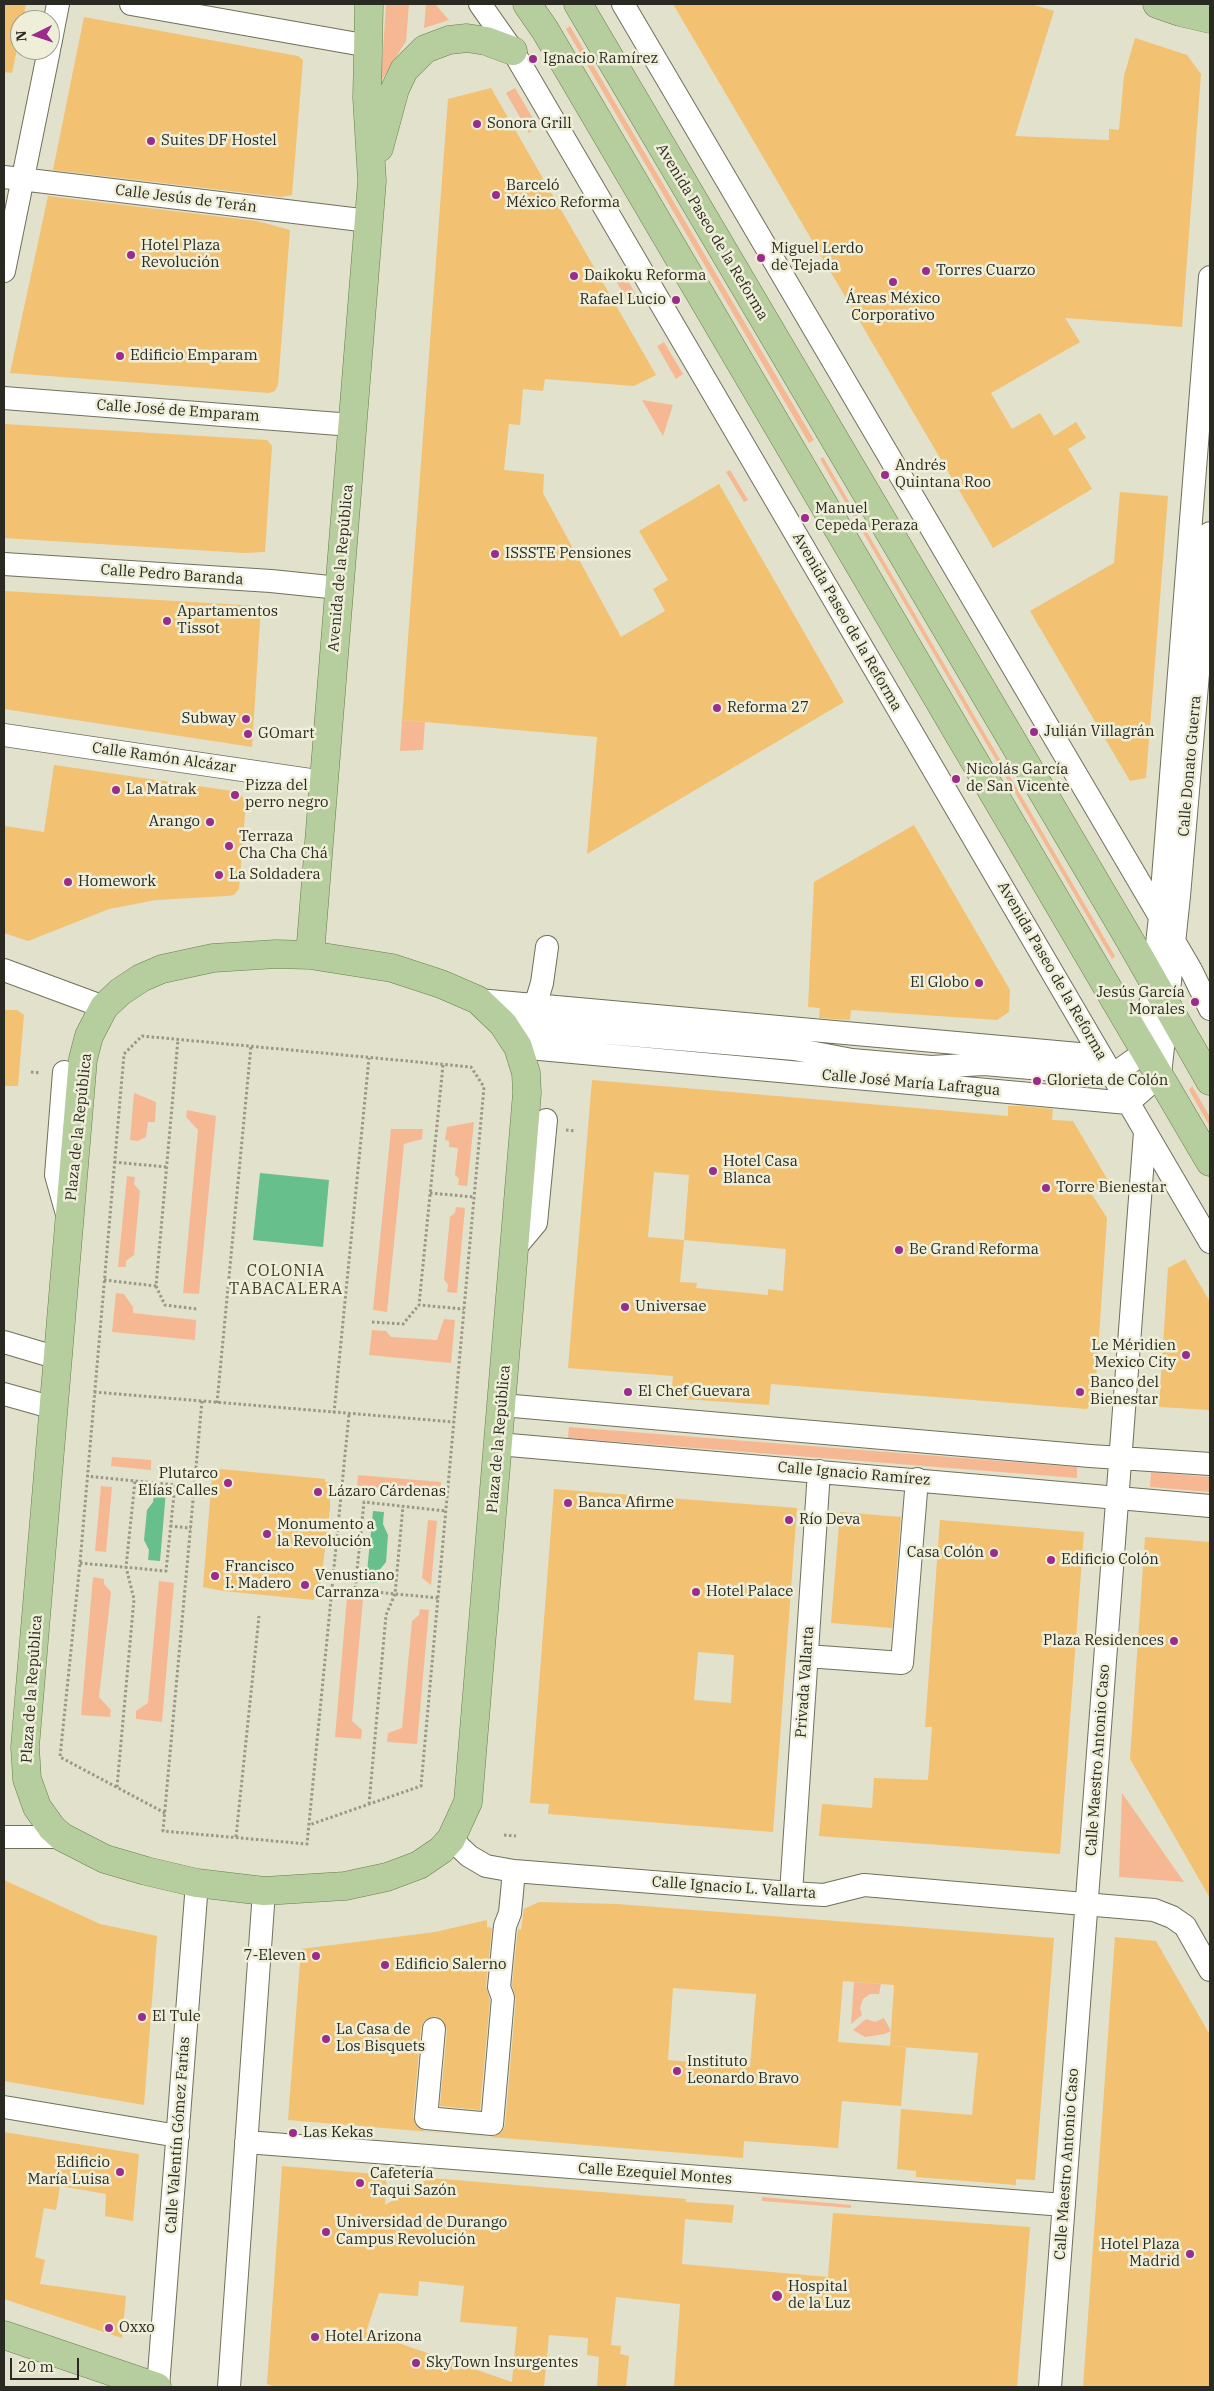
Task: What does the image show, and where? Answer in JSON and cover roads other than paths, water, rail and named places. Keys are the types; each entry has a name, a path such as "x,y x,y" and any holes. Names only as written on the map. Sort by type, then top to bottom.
{"main road":[{"name":"Avenida de la República","path":"310,954 372,181 367,98 369,4"},
{"path":"527,4 546,30 1210,1162"},
{"name":"Avenida Paseo de la Reforma","path":"578,4 1167,1004 1210,1081"},
{"path":"1157,4 1210,19"},
{"name":"Avenida de la República","path":"372,181 392,96 404,70 415,57 436,43 467,38 486,40 513,51"},
{"name":"Plaza de la República","path":"310,954 392,968 441,984 478,1000 503,1024 518,1047 526,1073 527,1094 468,1802 451,1839 441,1850 419,1865 387,1877 345,1886 264,1891 197,1883 105,1858 62,1837 52,1828 36,1807 27,1779 26,1747 83,1058 89,1036 104,1007 120,992 141,978 162,969 187,962 245,955 310,954"},
{"path":"4,2335 158,2387"}],"street":[{"path":"131,4 369,46"},
{"name":"Avenida Paseo de la Reforma","path":"480,4 513,51 1210,1242"},
{"path":"623,4 1174,940 1210,1009"},
{"path":"4,272 13,178 46,60"},
{"name":"Calle Jesús de Terán","path":"13,178 369,221"},
{"path":"503,1024 794,1049 852,1060 931,1067 984,1064 1112,1075 1145,1052 1160,917 1210,276"},
{"name":"Calle José de Emparam","path":"4,398 352,425"},
{"name":"Calle Donato Guerra","path":"1174,940 1210,533"},
{"name":"Calle Pedro Baranda","path":"4,564 271,581 339,588"},
{"name":"Calle Ramón Alcázar","path":"4,735 324,782"},
{"path":"1128,1103 1160,1076 1174,940"},
{"path":"535,1006 542,983 547,946"},
{"path":"4,970 104,1007"},
{"path":"478,1000 1101,1056"},
{"name":"Calle José María Lafragua","path":"518,1047 1128,1103"},
{"path":"64,1072 56,1174 69,1223"},
{"path":"515,1248 536,1223 546,1120"},
{"name":"Calle Maestro Antonio Caso","path":"1050,2387 1145,1132"},
{"path":"4,1342 58,1358"},
{"path":"4,1394 54,1408"},
{"path":"502,1405 1210,1464"},
{"name":"Calle Ignacio Ramírez","path":"498,1444 1118,1496 1210,1506"},
{"name":"Privada Vallarta","path":"791,1893 819,1471"},
{"path":"807,1656 902,1663 917,1479"},
{"path":"4,1837 62,1837"},
{"name":"Calle Ignacio L. Vallarta","path":"451,1839 469,1856 486,1866 514,1871 824,1895 864,1885 1154,1910 1172,1917 1185,1926 1210,1970"},
{"path":"434,2029 426,2118 492,2124 496,1992 499,1987 514,1871"},
{"name":"Calle Valentín Gómez Farías","path":"158,2387 197,1883"},
{"path":"229,2387 264,1891"},
{"path":"4,2107 178,2136"},
{"name":"Calle Ezequiel Montes","path":"246,2142 1064,2205"}],"place":[{"name":"Ignacio Ramírez","path":"533,59"},
{"name":"Sonora Grill","path":"477,124"},
{"name":"Suites DF Hostel","path":"151,141"},
{"name":"Barceló México Reforma","path":"496,195"},
{"name":"Hotel Plaza Revolución","path":"131,255"},
{"name":"Miguel Lerdo de Tejada","path":"761,258"},
{"name":"Torres Cuarzo","path":"926,271"},
{"name":"Daikoku Reforma","path":"574,276"},
{"name":"Áreas México Corporativo","path":"893,282"},
{"name":"Rafael Lucio","path":"676,300"},
{"name":"Edificio Emparam","path":"120,356"},
{"name":"Andrés Quintana Roo","path":"885,475"},
{"name":"Manuel Cepeda Peraza","path":"805,518"},
{"name":"ISSSTE Pensiones","path":"495,554"},
{"name":"Apartamentos Tissot","path":"167,621"},
{"name":"Reforma 27","path":"717,708"},
{"name":"Subway","path":"246,719"},
{"name":"Julián Villagrán","path":"1034,732"},
{"name":"GOmart","path":"248,734"},
{"name":"Nicolás García de San Vicente","path":"956,779"},
{"name":"La Matrak","path":"116,790"},
{"name":"Pizza del perro negro","path":"235,795"},
{"name":"Arango","path":"210,822"},
{"name":"Terraza Cha Cha Chá","path":"229,846"},
{"name":"La Soldadera","path":"219,875"},
{"name":"Homework","path":"68,882"},
{"name":"El Globo","path":"979,983"},
{"name":"Jesús García Morales","path":"1195,1002"},
{"name":"Glorieta de Colón","path":"1037,1081"},
{"name":"Hotel Casa Blanca","path":"713,1171"},
{"name":"Torre Bienestar","path":"1046,1188"},
{"name":"Be Grand Reforma","path":"899,1250"},
{"name":"Universae","path":"625,1307"},
{"name":"Le Méridien Mexico City","path":"1186,1355"},
{"name":"El Chef Guevara","path":"628,1392"},
{"name":"Banco del Bienestar","path":"1080,1392"},
{"name":"Plutarco Elías Calles","path":"228,1483"},
{"name":"Lázaro Cárdenas","path":"318,1492"},
{"name":"Banca Afirme","path":"568,1503"},
{"name":"Río Deva","path":"789,1520"},
{"name":"Monumento a la Revolución","path":"267,1534"},
{"name":"Casa Colón","path":"994,1553"},
{"name":"Edificio Colón","path":"1051,1560"},
{"name":"Francisco I. Madero","path":"215,1576"},
{"name":"Venustiano Carranza","path":"305,1585"},
{"name":"Hotel Palace","path":"696,1592"},
{"name":"Plaza Residences","path":"1174,1641"},
{"name":"7-Eleven","path":"316,1956"},
{"name":"Edificio Salerno","path":"385,1965"},
{"name":"El Tule","path":"142,2017"},
{"name":"La Casa de Los Bisquets","path":"326,2039"},
{"name":"Instituto Leonardo Bravo","path":"677,2071"},
{"name":"Las Kekas","path":"293,2133"},
{"name":"Edificio María Luisa","path":"120,2172"},
{"name":"Cafetería Taqui Sazón","path":"360,2183"},
{"name":"Universidad de Durango Campus Revolución","path":"326,2232"},
{"name":"Hotel Plaza Madrid","path":"1190,2254"},
{"name":"Hospital de la Luz","path":"777,2296"},
{"name":"Oxxo","path":"109,2328"},
{"name":"Hotel Arizona","path":"315,2337"},
{"name":"SkyTown Insurgentes","path":"416,2363"}],"district":[{"name":"COLONIA TABACALERA","path":"286,1280"}]}
